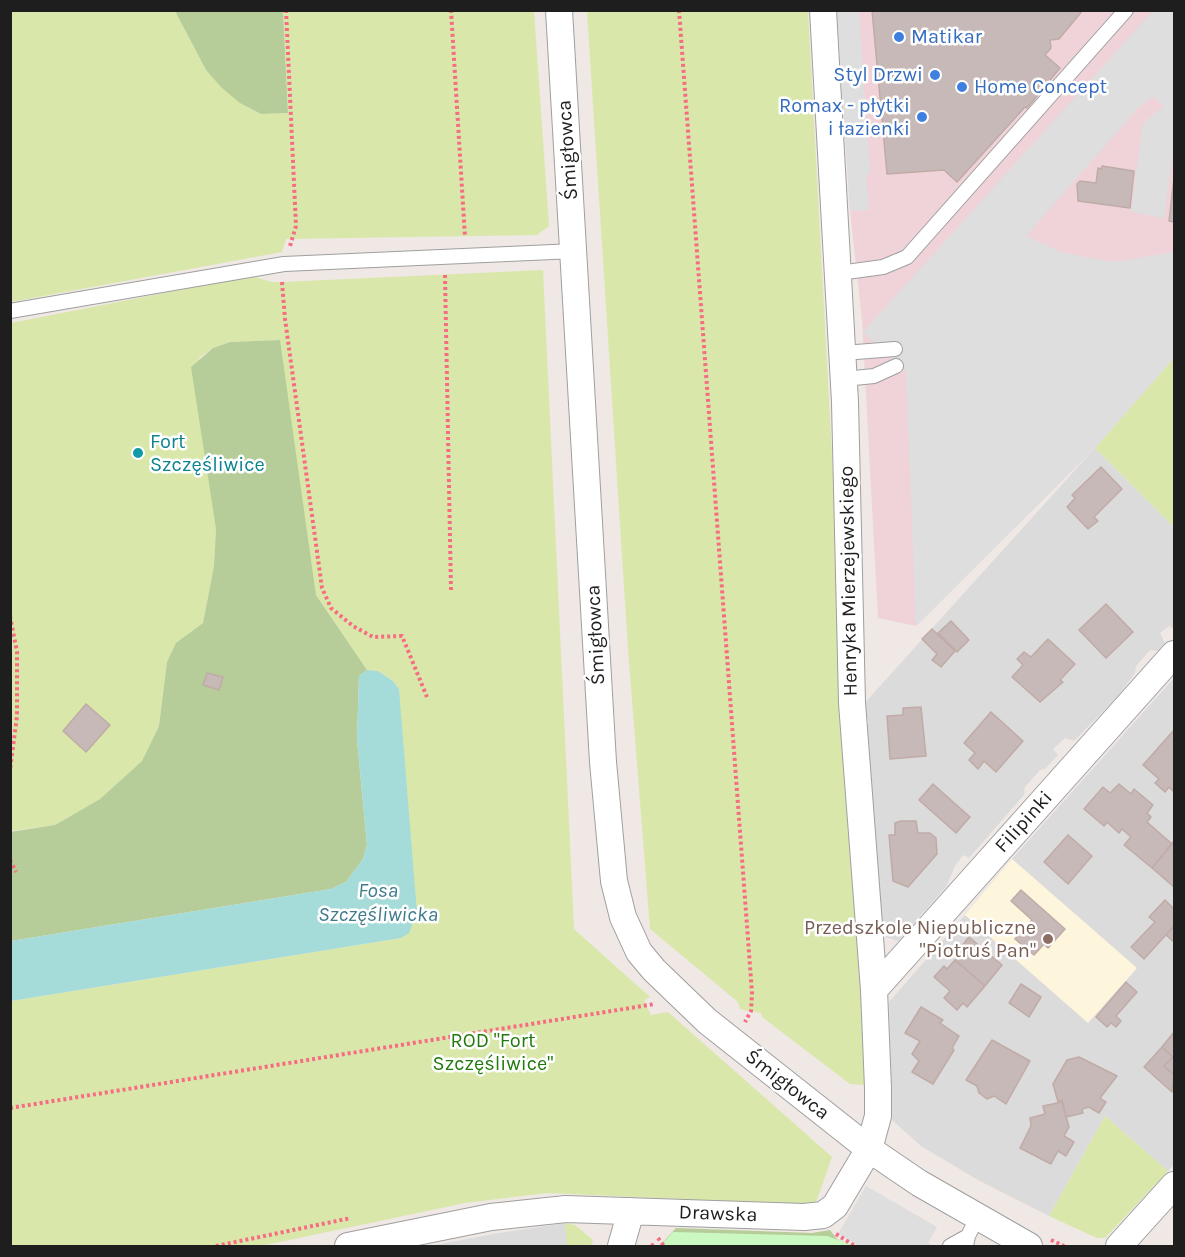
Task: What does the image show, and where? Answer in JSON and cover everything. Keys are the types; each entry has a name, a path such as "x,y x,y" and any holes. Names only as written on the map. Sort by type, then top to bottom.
{"street":[{"name":"Śmigłowca","path":"559,10 575,250 603,762 614,880 623,917 639,952 671,988 707,1021 869,1149"},
{"name":"Henryka Mierzejewskiego","path":"823,10 843,353 852,703 874,990 878,1116 869,1149"},
{"name":"Filipinki","path":"874,990 1174,654"},
{"name":"Drawska","path":"348,1246 528,1212 566,1209 804,1217 823,1215 835,1206 869,1149"},
{"path":"869,1149 971,1233 1040,1243"},
{"path":"1119,1246 1174,1185"},
{"path":"621,1246 631,1211"}],"lane":[{"path":"839,273 884,267 907,257 1126,10"},
{"path":"10,311 284,264 575,250"},
{"path":"843,353 895,349"},
{"path":"844,384 874,376 896,366"},
{"path":"950,1246 971,1233"}],"path":[{"path":"286,10 296,226 292,239"},
{"path":"451,10 465,235"},
{"path":"679,10 751,1011"},
{"path":"445,274 452,590"},
{"path":"282,282 285,319 322,588 331,608 353,626 373,637 402,636 427,697"},
{"path":"10,616 17,652 18,716 10,770"},
{"path":"10,860 16,872"},
{"path":"10,1108 590,1014 647,1007"},
{"path":"831,1227 837,1237 855,1246"},
{"path":"658,1238 664,1246"},
{"path":"1040,1243 1064,1246"}],"shaded area":[{"path":"837,11 1174,11 1174,358 1095,448 916,626 878,618 862,320 850,211"},
{"path":"837,11 859,11 870,174 866,175 869,210 850,211"},
{"path":"1153,11 1174,11 1174,143 1164,218 1131,212 1143,123 1164,106 1153,97 1139,107 1026,236 1063,253 1114,262 1174,252 1174,358 1095,448 916,626 906,371 863,332"},
{"path":"1095,448 1174,527 1174,629 1169,626 1160,633 1165,643 1158,651 1150,650 1136,666 1135,673 1119,695 1074,741 1065,738 1053,749 1058,755 1025,787 1024,795 969,858 963,855 955,866 946,887 898,941 879,935 863,733 869,723 862,706"},
{"path":"1174,678 1174,1164 1168,1171 1105,1116 1049,1216 978,1180 921,1146 892,1120 889,1002 965,915 1088,1022 1136,969 1012,859"},
{"name":"Przedszkole Niepubliczne \"Piotruś Pan\"","path":"1012,859 1137,968 1088,1023 965,915"},
{"path":"866,1186 937,1227 928,1243 933,1246 860,1246 838,1234"},
{"path":"566,1223 568,1246 429,1246 499,1233"}],"green space":[{"path":"11,11 175,11 206,70 240,103 261,114 288,113 283,11 534,11 549,226 537,235 286,239 282,252 11,302"},
{"path":"175,11 283,11 288,113 261,114 240,103 222,88 206,70"},
{"path":"587,11 808,11 866,1085 850,1084 762,1017 761,1013 740,1009 738,1002 650,929 628,649"},
{"name":"ROD \"Fort Szczęśliwice\"","path":"543,270 574,929 650,997 644,1000 651,1015 668,1012 832,1157 815,1205 547,1193 465,1203 261,1246 11,1246 11,1001 401,938 399,689 393,681 378,671 367,670 316,595 279,340 230,342 213,348 199,358 216,529 214,566 203,623 190,633 167,662 159,726 142,761 100,799 55,825 11,831 11,323 251,276 272,282 282,282"},
{"path":"280,340 316,595 367,670 359,676 357,739 367,845 363,859 346,882 331,889 11,941 10,832 55,825 100,799 142,761 159,726 167,662 176,643 203,623 214,566 216,529 191,367 213,348 230,342"},
{"path":"1174,358 1174,527 1095,448"},
{"path":"1105,1116 1168,1171 1105,1238 1097,1238 1049,1216"},
{"path":"565,1223 575,1225 593,1240 591,1246 567,1246"},
{"path":"676,1228 812,1233 830,1230 837,1239 851,1246 668,1246 664,1241"},
{"path":"673,1232 827,1236 855,1246 660,1246"}],"water":[{"name":"Fosa Szczęśliwicka","path":"367,670 378,671 393,681 399,689 417,913 409,933 401,938 11,1001 11,941 331,889 346,882 363,859 367,845 357,739 359,676"}],"building":[{"name":"Home Concept","path":"872,10 1083,10 1059,39 1050,40 1051,48 1045,55 1060,68 1027,108 1025,107 957,182 944,170 887,174"},
{"path":"1102,166 1134,171 1130,208 1078,201 1077,184 1080,181 1096,183 1098,168 1102,169"},
{"path":"1174,178 1174,222 1169,221"},
{"path":"1101,467 1122,489 1094,517 1098,521 1088,529 1067,507 1075,498 1072,495"},
{"path":"1106,604 1133,632 1106,658 1079,630"},
{"path":"951,621 969,640 957,652 938,633"},
{"path":"932,629 955,651 941,667 932,660 937,654 922,639"},
{"path":"1048,639 1075,664 1060,680 1063,682 1040,702 1012,677 1023,665 1017,659 1024,652 1031,657"},
{"path":"207,673 223,677 219,690 203,685"},
{"path":"86,704 110,725 86,752 63,731"},
{"path":"921,707 926,756 890,759 887,716 903,715 903,708"},
{"path":"991,712 1023,741 996,772 984,761 978,769 969,760 975,753 964,743"},
{"path":"1174,730 1174,792 1169,787 1165,792 1155,783 1159,779 1143,765"},
{"path":"933,784 970,817 956,833 919,800"},
{"path":"1119,784 1131,794 1134,789 1153,805 1147,813 1151,817 1147,822 1172,844 1152,868 1124,845 1131,837 1122,829 1119,833 1107,822 1104,826 1084,809 1103,787 1110,793"},
{"path":"916,821 918,833 930,833 936,838 937,854 908,887 893,881 889,835 895,835 895,823"},
{"path":"1068,835 1092,856 1068,884 1044,862"},
{"path":"1174,841 1174,887 1152,868"},
{"path":"1021,890 1065,929 1048,948 1044,944 1034,955 1015,939 1032,920 1011,901"},
{"path":"1165,900 1174,909 1174,926 1144,959 1131,947 1155,922 1149,917"},
{"path":"1174,926 1174,942 1166,935"},
{"path":"969,937 1002,965 985,986 955,960 963,951 960,948"},
{"path":"955,960 985,986 967,1007 963,1003 957,1010 944,998 950,991 934,977 944,966 947,969"},
{"path":"1126,982 1137,992 1116,1016 1121,1021 1116,1027 1111,1023 1107,1027 1096,1017"},
{"path":"1021,984 1041,997 1029,1017 1009,1003"},
{"path":"921,1007 943,1020 940,1023 959,1036 952,1048 954,1050 933,1084 912,1072 919,1061 912,1054 920,1041 905,1033"},
{"path":"1174,1032 1174,1075 1164,1066 1173,1057 1162,1047"},
{"path":"992,1040 1030,1061 1006,1104 994,1096 987,1099 979,1093 977,1086 966,1080"},
{"path":"1162,1047 1173,1057 1164,1066 1174,1075 1172,1092 1144,1067"},
{"path":"1079,1057 1117,1076 1100,1098 1106,1102 1099,1113 1089,1107 1082,1109 1083,1113 1066,1117 1062,1100 1058,1102 1053,1084 1067,1060"},
{"path":"1062,1102 1069,1127 1064,1136 1074,1142 1066,1156 1058,1151 1051,1164 1020,1148 1031,1126 1030,1118 1045,1114 1043,1106"}],"place":[{"name":"Matikar","path":"899,37"},
{"name":"Styl Drzwi","path":"935,75"},
{"name":"Home Concept","path":"962,87"},
{"name":"Romax - płytki i łazienki","path":"922,117"},
{"name":"Fort Szczęśliwice","path":"138,453"},
{"name":"Przedszkole Niepubliczne \"Piotruś Pan\"","path":"1048,939"}]}
